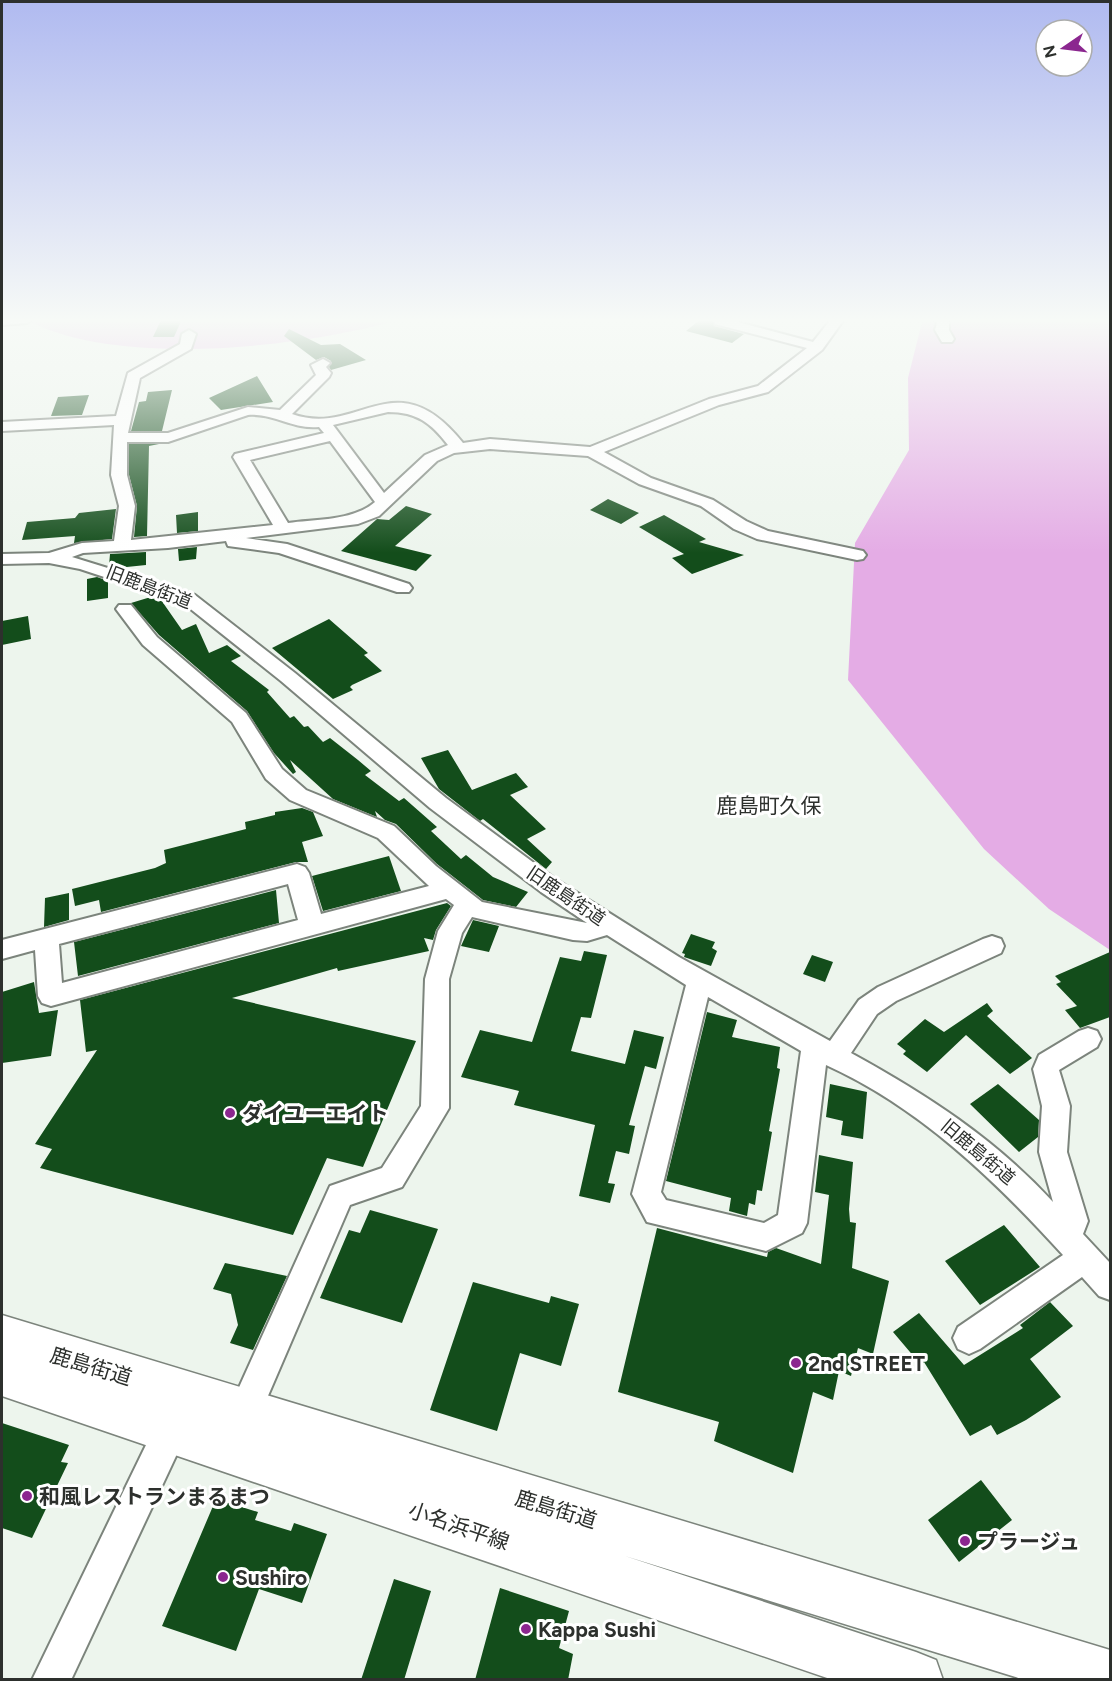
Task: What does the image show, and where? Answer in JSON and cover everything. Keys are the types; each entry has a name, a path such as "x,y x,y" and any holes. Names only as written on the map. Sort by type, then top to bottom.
{"main road":[{"name":"鹿島街道","path":"2,1338 180,1412 243,1414 1110,1678"},
{"name":"小名浜平線","path":"2,1373 180,1412 860,1671 916,1680"}],"street":[{"path":"122,545 127,506 119,476 120,437 128,396"},
{"path":"282,416 302,396"},
{"path":"592,452 714,402 735,396"},
{"path":"283,528 241,458 378,411 410,409 431,417 458,447"},
{"path":"120,437 160,439 176,436 250,411 267,410 296,421 328,429 384,503"},
{"path":"2,426 44,422 123,420"},
{"path":"49,558 82,548 168,543 201,537 352,520 373,512 423,464 458,447 490,444 592,452 645,481 707,503 740,525 763,535 857,555"},
{"path":"201,537 281,548 403,588"},
{"name":"旧鹿島街道","path":"2,559 49,558 83,564 189,598 288,677 438,803 549,886 699,981 894,1090 956,1131 1023,1190 1110,1285"},
{"path":"125,609 150,641 239,718 274,774 298,795 386,832 459,896 482,911 573,931 587,932 610,925"},
{"path":"2,949 297,873 312,926"},
{"path":"46,938 51,996 312,926 459,896"},
{"path":"243,1414 340,1195 392,1178 435,1108 438,979 459,896"},
{"path":"699,981 646,1194 657,1212 766,1237 792,1222 825,1051 886,994 992,946"},
{"path":"969,1338 1076,1247 1073,1221 1053,1152 1056,1106 1046,1069 1048,1063 1088,1039"},
{"path":"51,1680 180,1412"}],"shaded area":[{"path":"908,396 1110,396 1110,950 1049,909 984,849 848,680 855,543 909,450"}],"building":[{"path":"88,396 82,415 51,416 58,397"},
{"path":"147,396 170,396 162,431 131,431 139,402 146,401"},
{"path":"270,396 273,402 221,410 209,398"},
{"path":"129,444 159,444 149,446 147,536 134,537 137,506 129,475"},
{"path":"608,499 639,513 621,524 590,510"},
{"path":"406,506 432,514 395,546 432,555 416,571 341,551 377,519 389,520"},
{"path":"116,509 112,539 74,543 75,536 22,540 27,522 75,518 79,513"},
{"path":"198,512 198,531 177,533 176,515"},
{"path":"664,515 706,539 699,542 744,555 692,574 672,558 684,554 639,527"},
{"path":"197,547 196,559 179,561 178,549"},
{"path":"146,552 146,565 117,568 109,566 110,554"},
{"path":"97,577 108,581 108,598 87,601 87,579"},
{"path":"154,596 159,597 182,630 196,624 209,653 227,645 241,656 231,661 269,690 267,692 290,718 294,716 304,727 308,726 323,742 330,738 358,760 371,771 365,775 399,801 404,798 437,827 431,831 461,859 466,855 493,877 528,892 516,907 483,900 437,864 396,824 385,820 375,811 377,817 333,799 290,760 296,772 293,774 274,753 247,711 159,635 131,603"},
{"path":"28,616 31,639 2,645 2,621"},
{"path":"329,619 368,653 364,655 382,671 352,685 350,687 353,690 333,699 272,648"},
{"path":"448,750 472,790 516,773 528,787 510,795 546,829 527,839 552,862 546,869 483,819 480,821 439,789 421,758"},
{"path":"302,808 313,812 323,836 302,842 308,862 296,862 101,912 99,900 75,906 72,889 155,868 166,863 164,850 246,829 245,822 275,815 275,812"},
{"path":"389,856 401,891 323,911 312,876"},
{"path":"276,890 279,923 78,976 74,942"},
{"path":"69,893 69,920 44,927 45,898"},
{"name":"ダイユーエイト","path":"447,903 451,906 436,930 433,940 424,938 429,951 338,971 337,968 232,998 416,1041 363,1167 327,1158 293,1235 40,1168 52,1149 35,1144 97,1050 86,1052 80,1000"},
{"path":"473,920 499,926 489,952 461,946"},
{"path":"691,934 715,942 712,948 717,951 711,966 684,957 685,954 682,953"},
{"path":"584,951 607,955 591,1018 581,1017 571,1051 625,1064 634,1030 664,1037 656,1069 645,1066 629,1125 635,1126 629,1154 616,1151 608,1183 615,1184 610,1203 579,1196 595,1125 514,1105 519,1091 461,1077 480,1030 532,1042 560,957 581,961"},
{"path":"1110,952 1110,1017 1080,1028 1065,1010 1077,1006 1056,984 1061,982 1055,976"},
{"path":"812,955 833,962 825,982 803,974"},
{"path":"34,982 39,1013 58,1010 51,1056 2,1063 2,992"},
{"path":"987,1003 993,1011 987,1016 1032,1058 1010,1074 966,1035 927,1072 903,1054 906,1051 897,1044 925,1019 944,1032"},
{"path":"707,1012 737,1020 732,1037 780,1047 777,1068 780,1069 769,1131 772,1132 762,1191 757,1190 755,1205 749,1203 747,1216 729,1211 731,1198 666,1181"},
{"path":"830,1084 867,1092 863,1139 841,1135 843,1121 826,1117"},
{"path":"998,1084 1039,1120 1038,1137 1019,1152 970,1104"},
{"path":"819,1155 853,1162 849,1209 850,1222 856,1223 852,1268 889,1281 873,1354 858,1348 851,1376 839,1371 833,1400 813,1392 793,1473 714,1441 719,1422 618,1392 657,1228 767,1257 768,1252 776,1248 821,1264 829,1195 815,1192"},
{"path":"370,1210 438,1229 402,1323 320,1298 349,1230 360,1233"},
{"path":"1004,1225 1040,1267 980,1305 945,1261"},
{"path":"225,1263 287,1276 253,1350 230,1343 238,1325 231,1294 213,1289"},
{"path":"473,1282 549,1303 551,1296 579,1304 561,1366 520,1353 497,1431 430,1410"},
{"path":"1050,1302 1073,1326 1030,1359 1061,1397 1026,1420 997,1435 991,1425 970,1436 924,1362 921,1365 893,1332 919,1313 964,1365 1023,1328 1020,1325"},
{"name":"和風レストランまるまつ","path":"2,1423 69,1445 61,1462 68,1463 32,1538 2,1528"},
{"name":"プラージュ","path":"981,1480 1012,1520 959,1562 928,1520"},
{"name":"Sushiro","path":"216,1499 258,1512 255,1520 291,1531 294,1523 327,1534 302,1603 259,1589 236,1651 162,1626"},
{"path":"394,1579 431,1591 404,1680 361,1680"},
{"name":"Kappa Sushi","path":"500,1588 569,1611 559,1648 573,1654 568,1680 475,1680"}],"place":[{"name":"ダイユーエイト","path":"230,1113"},
{"name":"2nd STREET","path":"796,1363"},
{"name":"和風レストランまるまつ","path":"27,1496"},
{"name":"プラージュ","path":"965,1541"},
{"name":"Sushiro","path":"223,1577"},
{"name":"Kappa Sushi","path":"526,1629"}],"district":[{"name":"鹿島町久保","path":"769,805"}]}
